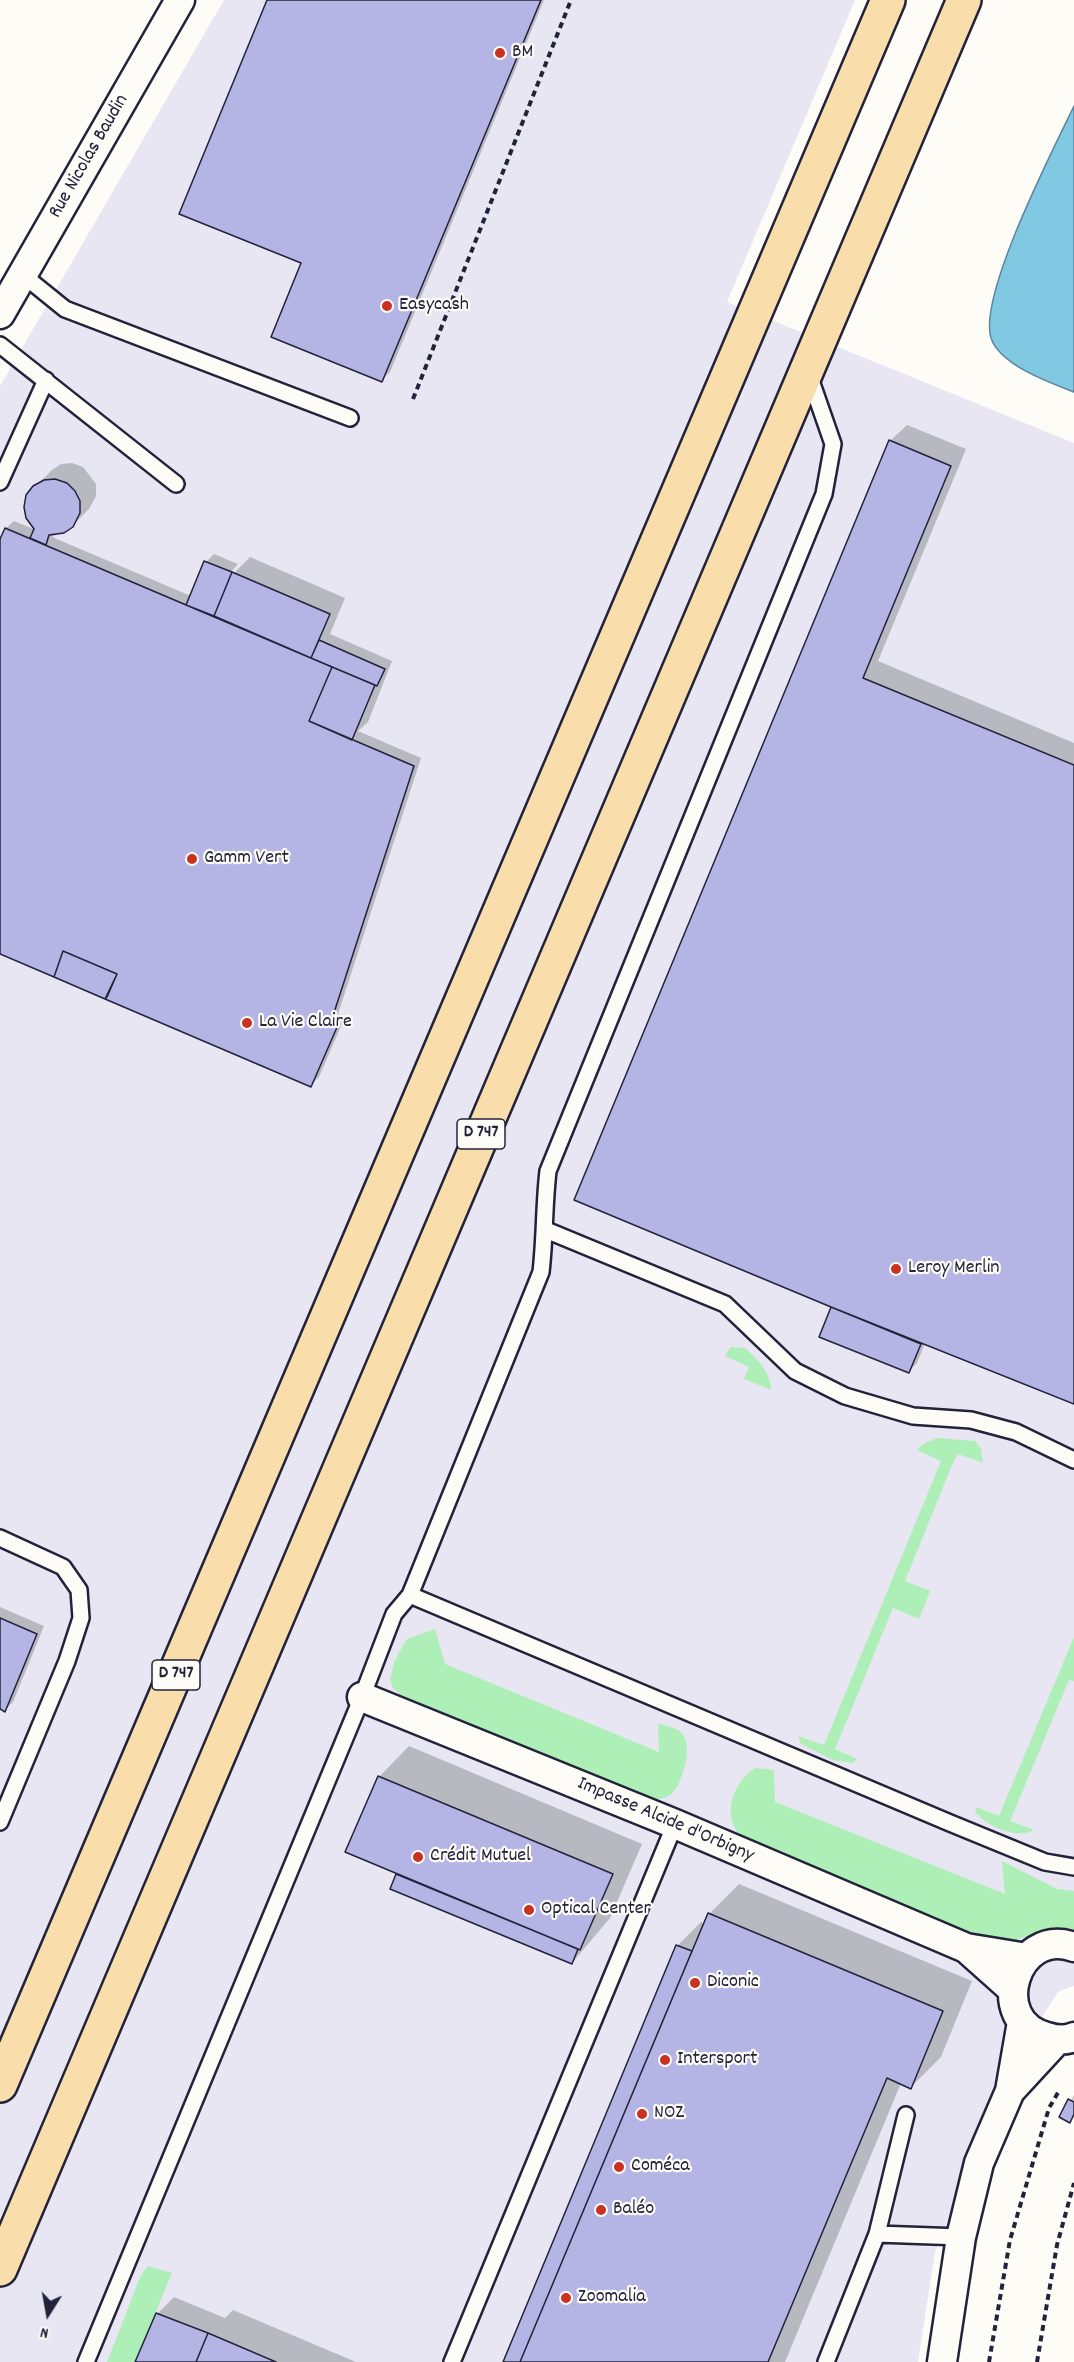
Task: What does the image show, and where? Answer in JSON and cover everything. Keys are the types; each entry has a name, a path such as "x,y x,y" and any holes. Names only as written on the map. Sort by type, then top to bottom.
{"highway":[{"name":"D 747","path":"0,2085 888,0"},
{"name":"D 747","path":"0,2269 964,0"}],"street":[{"name":"Rue Nicolas Baudin","path":"0,314 180,0"},
{"name":"Impasse Alcide d'Orbigny","path":"362,1697 675,1824 966,1948 1027,1958"},
{"path":"1066,2039 1038,2035 1022,2022 1015,2008 1012,1989 1016,1973 1027,1958 1037,1950 1055,1945 1074,1947"},
{"name":"Impasse Alcide d'Orbigny","path":"966,1948 1012,1989"},
{"path":"942,2362 961,2237 980,2163 1010,2091 1022,2022"},
{"path":"1010,2091 1066,2039"}],"lane":[{"path":"23,275 65,309 350,418"},
{"path":"0,345 176,484"},
{"path":"86,2362 362,1697 394,1614 410,1595 541,1272 546,1230 543,1210 548,1171 824,494 832,444 807,368"},
{"path":"0,482 46,380"},
{"path":"546,1230 725,1304 795,1371 845,1396 913,1416 982,1423 1016,1432 1074,1460"},
{"path":"0,1538 63,1567 79,1590 81,1618 67,1661 0,1822"},
{"path":"410,1595 1044,1862 1074,1867"},
{"path":"452,2362 675,1824"},
{"path":"826,2362 877,2234 906,2115"},
{"path":"877,2234 961,2237"}],"path":[{"path":"413,399 571,0"},
{"path":"989,2362 1010,2240 1045,2119 1061,2087"},
{"path":"1037,2362 1057,2245 1074,2183"}],"shaded area":[{"path":"224,0 855,0 727,302 1074,443 1074,1986 1059,1991 1011,2064 935,2252 918,2362 0,2362 0,386"}],"green space":[{"path":"731,1347 745,1348 755,1357 769,1378 771,1390 744,1379 749,1367 725,1356"},
{"path":"937,1438 975,1441 981,1449 983,1463 958,1454 952,1465 905,1581 930,1591 919,1619 893,1608 835,1749 857,1759 852,1763 833,1760 801,1744 798,1736 824,1745 941,1461 917,1450 923,1444"},
{"path":"435,1629 445,1664 659,1752 658,1723 679,1731 686,1741 687,1748 682,1776 674,1791 663,1798 642,1798 401,1695 393,1688 390,1679 395,1660 407,1639"},
{"path":"1074,1637 1074,1681 1069,1680 1010,1821 1034,1830 1019,1833 1003,1830 980,1817 975,1812 976,1807 999,1816"},
{"path":"755,1768 774,1770 775,1802 1005,1894 1002,1861 1057,1889 1074,1891 1074,1932 1043,1933 1004,1942 983,1940 743,1838 732,1821 732,1801 740,1782"},
{"path":"148,2266 172,2273 135,2362 107,2362 141,2275"}],"water":[{"path":"1074,106 1074,392 1027,372 1004,357 991,338 990,317 1006,257 1035,187"}],"building":[{"path":"267,0 541,0 382,382 271,337 301,263 179,214"},
{"path":"889,440 951,466 863,678 1074,765 1074,1404 831,1307 574,1200"},
{"path":"55,479 67,483 75,491 80,501 80,513 73,527 64,533 49,535 46,545 30,538 34,529 26,518 24,507 26,495 33,486 44,480"},
{"name":"Gamm Vert","path":"5,528 332,667 309,721 414,766 331,1022 338,1025 311,1087 105,999 117,974 63,951 54,977 0,954 0,539"},
{"path":"204,561 232,572 214,616 186,605"},
{"path":"232,572 330,614 311,658 214,616"},
{"path":"319,640 385,669 377,686 311,658"},
{"path":"332,667 375,685 352,740 309,721"},
{"path":"63,951 117,974 105,999 54,977"},
{"path":"831,1307 921,1344 909,1373 819,1337"},
{"path":"0,1618 37,1634 5,1712 0,1709"},
{"path":"378,1776 613,1874 580,1950 345,1852"},
{"path":"396,1874 578,1949 572,1964 390,1889"},
{"path":"708,1913 943,2011 911,2089 887,2078 768,2362 520,2362"},
{"path":"676,1945 692,1951 520,2362 503,2362"},
{"path":"1068,2099 1074,2102 1074,2114 1070,2123 1059,2117"},
{"path":"156,2313 208,2333 196,2362 135,2362"},
{"path":"208,2333 276,2362 196,2362"}],"place":[{"name":"BM","path":"500,53"},
{"name":"Easycash","path":"387,306"},
{"name":"Gamm Vert","path":"192,859"},
{"name":"La Vie Claire","path":"247,1023"},
{"name":"Leroy Merlin","path":"896,1269"},
{"name":"Crédit Mutuel","path":"418,1857"},
{"name":"Optical Center","path":"529,1910"},
{"name":"Diconic","path":"695,1983"},
{"name":"Intersport","path":"665,2060"},
{"name":"NOZ","path":"642,2114"},
{"name":"Coméca","path":"619,2167"},
{"name":"Baléo","path":"601,2210"},
{"name":"Zoomalia","path":"566,2298"}]}
